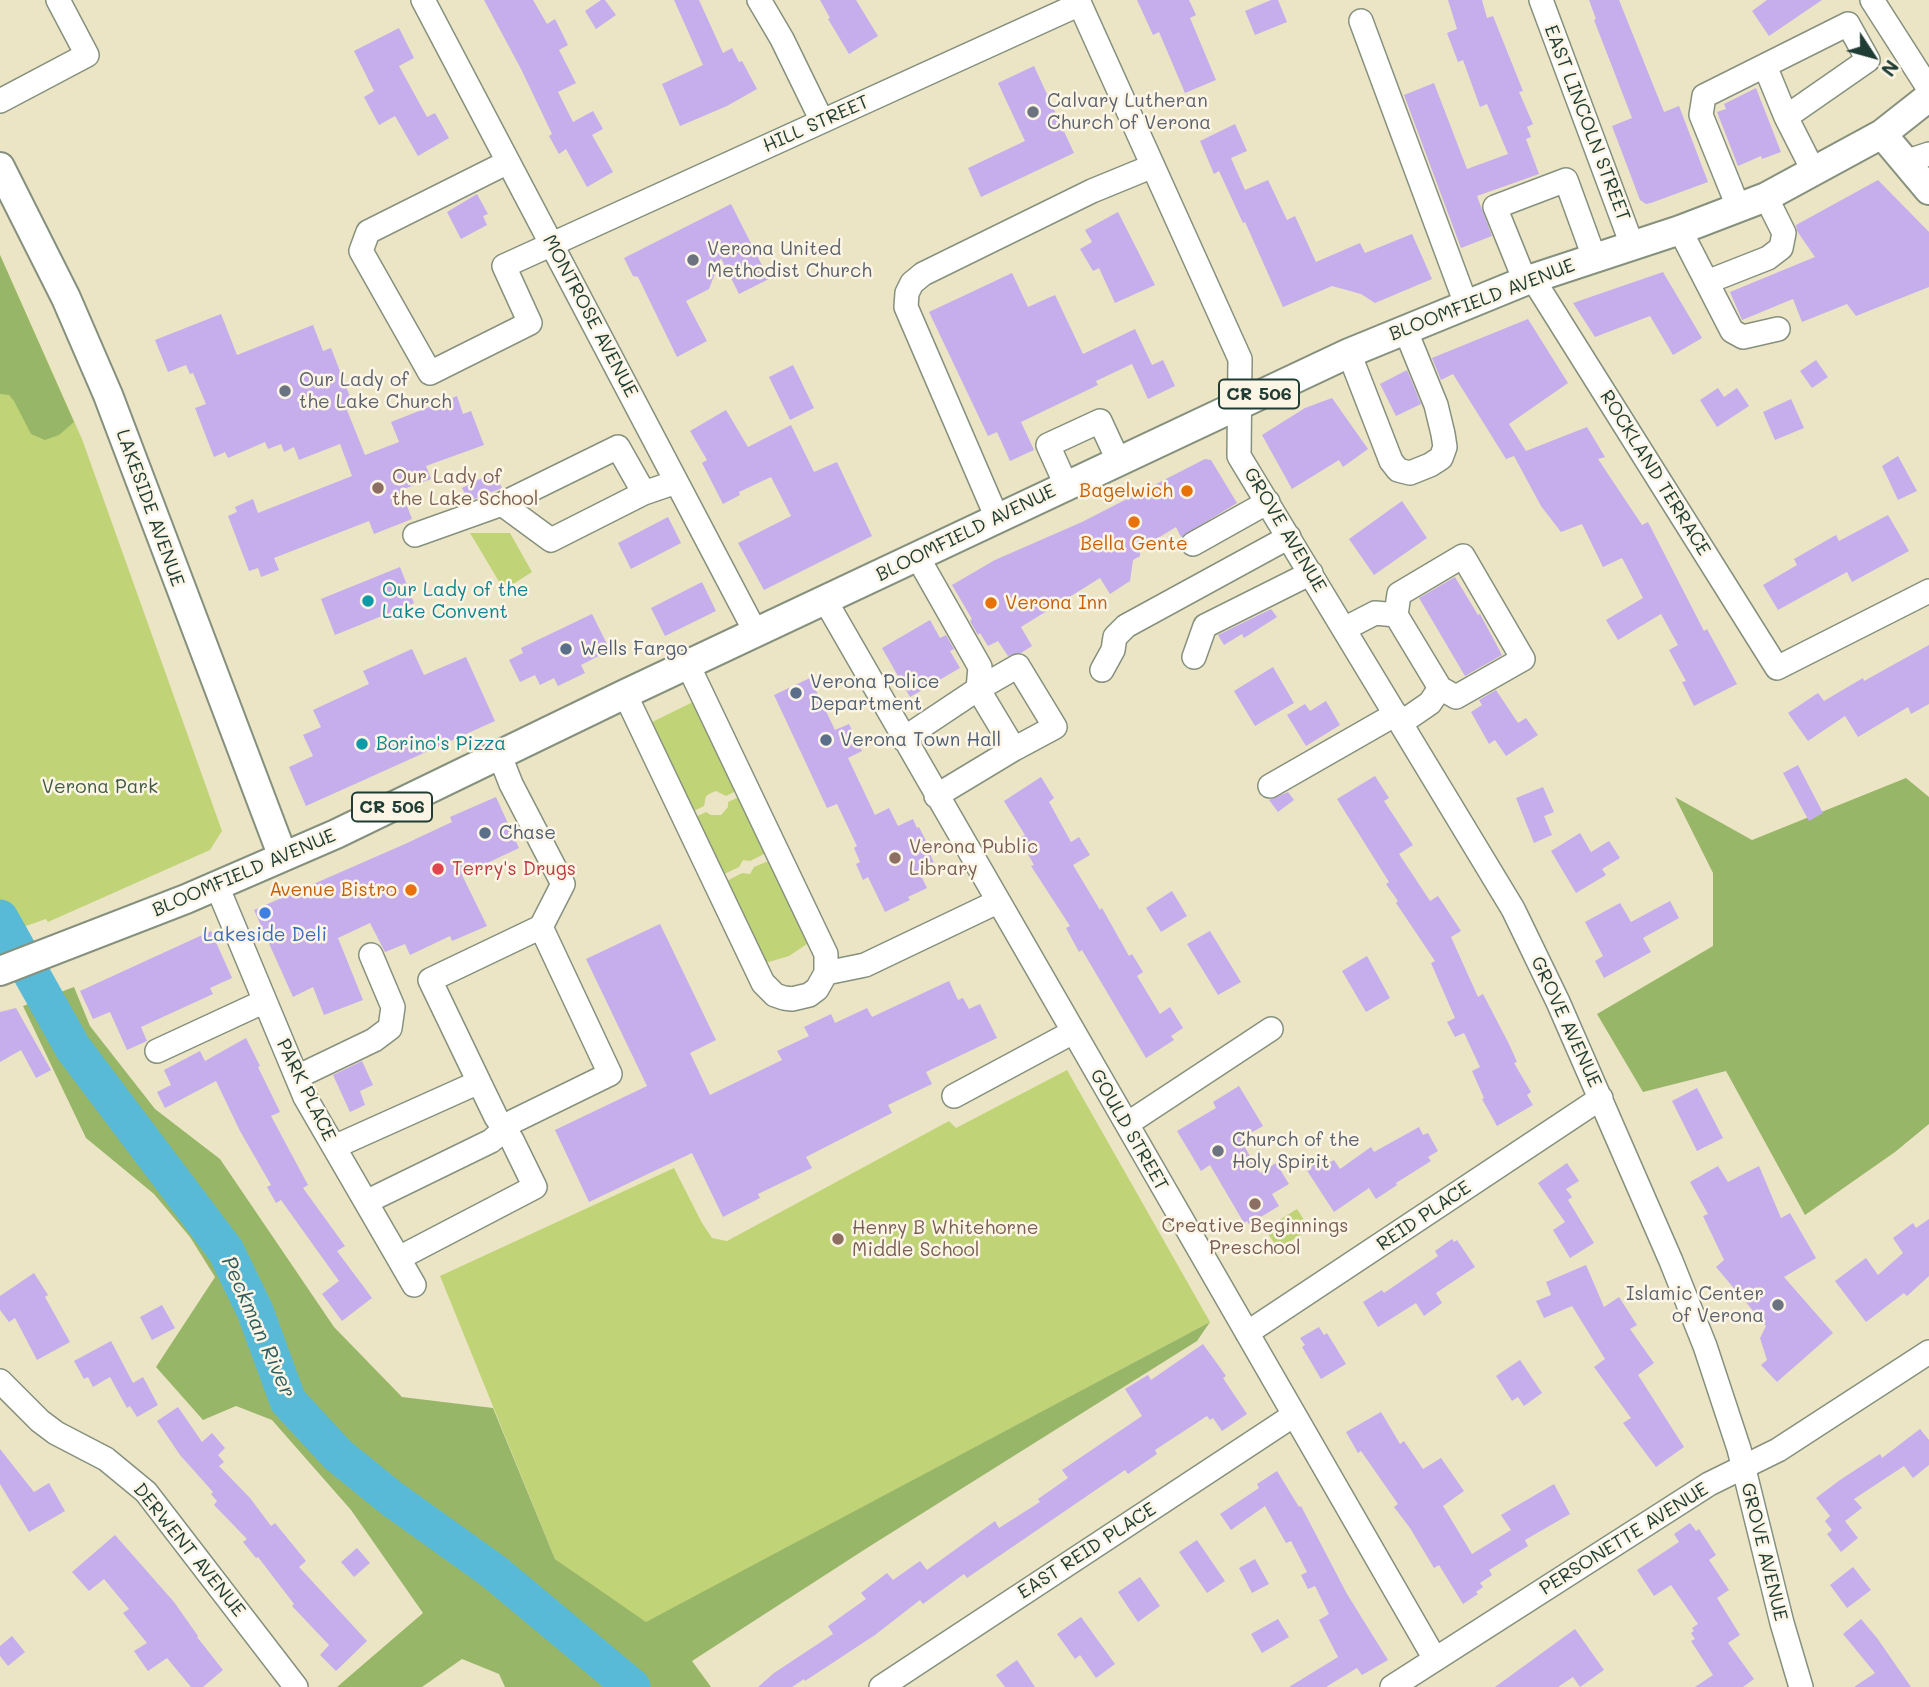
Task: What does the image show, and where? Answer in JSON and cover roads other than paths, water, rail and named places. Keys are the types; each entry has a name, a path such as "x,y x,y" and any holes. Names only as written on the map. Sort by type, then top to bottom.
{"main road":[{"name":"BLOOMFIELD AVENUE","path":"3,970 217,886 283,857 1240,402 1349,353 1529,280 1680,230 1766,197 1882,134 1929,97"},
{"path":"1882,134 1917,158 1929,190"},
{"name":"LAKESIDE AVENUE","path":"0,167 66,298 108,395 283,857"}],"street":[{"path":"0,101 87,55 58,0"},
{"name":"MONTROSE AVENUE","path":"423,0 755,633"},
{"path":"758,0 782,39 822,121"},
{"name":"EAST LINCOLN STREET","path":"1541,0 1633,245"},
{"path":"1872,0 1929,89"},
{"name":"HILL STREET","path":"508,162 368,232 361,251 430,373 530,324 504,266 1079,2"},
{"name":"GROVE AVENUE","path":"1079,2 1240,359 1239,456 1513,909 1601,1098 1671,1261 1704,1346 1744,1467 1782,1623 1801,1687"},
{"path":"1361,21 1466,304"},
{"path":"1739,209 1701,115 1704,96 1848,24 1868,60 1786,117"},
{"path":"1765,66 1786,117 1814,173"},
{"path":"998,518 906,307 907,293 912,283 923,274 1093,191 1153,166"},
{"name":"ROCKLAND TERRACE","path":"1594,257 1566,180 1495,207 1529,280 1777,668 1929,590"},
{"path":"1707,282 1768,258 1781,248 1784,233 1766,197"},
{"path":"1680,230 1732,331 1744,337 1778,329"},
{"path":"1349,353 1391,461 1398,470 1410,472 1430,466 1441,458 1445,447 1443,434 1436,405 1405,329"},
{"path":"1066,485 1048,445 1100,421 1118,460"},
{"path":"415,535 502,504 618,447 644,493"},
{"path":"502,504 551,540 644,493 676,482"},
{"path":"1193,544 1268,502"},
{"path":"1102,670 1114,650 1115,637 1126,626 1289,537"},
{"path":"917,556 980,667 978,689 1014,750"},
{"path":"1463,556 1523,659 1456,697 1440,688 1396,615 1399,594 1463,556"},
{"path":"1194,657 1205,626 1311,572"},
{"name":"GOULD STREET","path":"825,600 1435,1659"},
{"path":"1344,629 1375,613 1396,615"},
{"path":"625,694 763,983 775,995 801,998 817,989 826,973 828,964 823,946 688,665"},
{"path":"903,739 1018,666 1055,727 936,796"},
{"path":"1270,786 1430,703 1440,688"},
{"path":"398,1258 535,1187 479,1082 430,980 541,927 563,884 511,784 500,756"},
{"name":"PARK PLACE","path":"217,886 305,1097 414,1285"},
{"path":"826,973 866,965 998,902"},
{"path":"366,1202 491,1141 514,1121 610,1074 541,927"},
{"path":"297,1077 374,1040 390,1028 393,1007 371,955"},
{"path":"157,1051 265,1001"},
{"path":"1127,1124 1271,1029"},
{"path":"954,1096 1073,1032"},
{"path":"334,1147 479,1082"},
{"name":"REID PLACE","path":"1247,1333 1601,1098"},
{"name":"PERSONETTE AVENUE","path":"1392,1687 1709,1484 1778,1450 1929,1352"},
{"name":"DERWENT AVENUE","path":"0,1381 40,1421 56,1433 113,1463 146,1492 296,1687"},
{"name":"EAST REID PLACE","path":"881,1687 1294,1415"}],"waterway":[{"name":"Peckman River","path":"0,918 73,1048 226,1251 255,1311 288,1401 338,1455 391,1498 493,1571 632,1687"}],"place":[{"name":"Calvary Lutheran Church of Verona","path":"1033,112"},
{"name":"Verona United Methodist Church","path":"693,260"},
{"name":"Our Lady of the Lake Church","path":"285,391"},
{"name":"Our Lady of the Lake School","path":"378,488"},
{"name":"Bagelwich","path":"1187,491"},
{"name":"Bella Gente","path":"1134,522"},
{"name":"Our Lady of the Lake Convent","path":"368,601"},
{"name":"Verona Inn","path":"991,603"},
{"name":"Wells Fargo","path":"566,649"},
{"name":"Verona Police Department","path":"796,693"},
{"name":"Verona Town Hall","path":"826,740"},
{"name":"Borino's Pizza","path":"362,744"},
{"name":"Chase","path":"485,833"},
{"name":"Verona Public Library","path":"895,858"},
{"name":"Terry's Drugs","path":"438,869"},
{"name":"Avenue Bistro","path":"411,890"},
{"name":"Lakeside Deli","path":"265,913"},
{"name":"Church of the Holy Spirit","path":"1218,1151"},
{"name":"Creative Beginnings Preschool","path":"1255,1204"},
{"name":"Henry B Whitehorne Middle School","path":"838,1239"},
{"name":"Islamic Center of Verona","path":"1778,1305"}],"park label":[{"name":"Verona Park","path":"100,787"}]}
